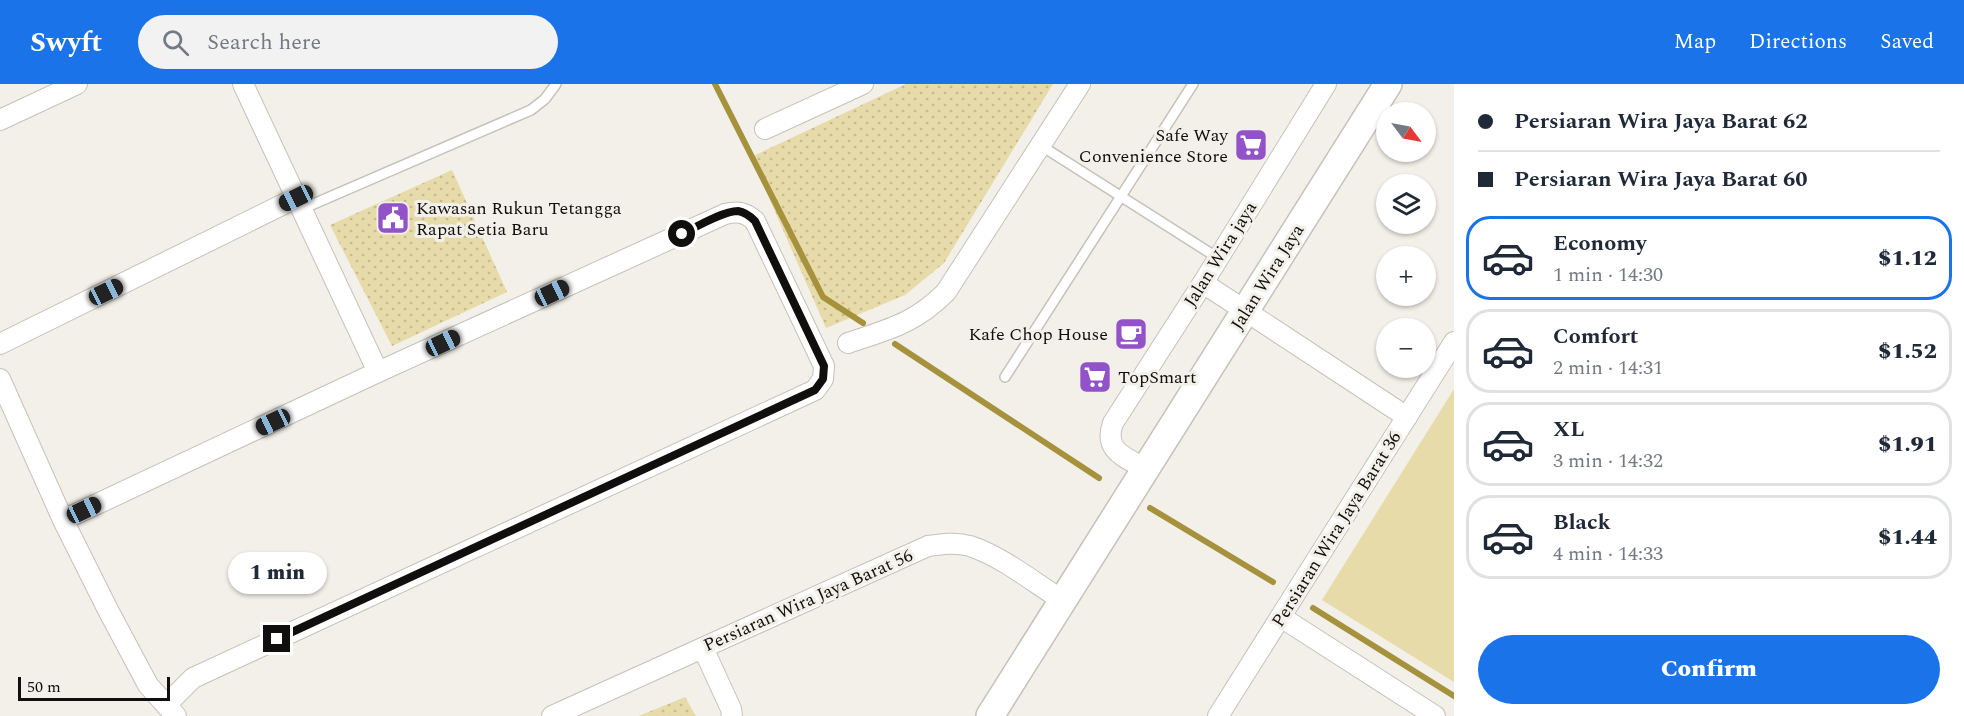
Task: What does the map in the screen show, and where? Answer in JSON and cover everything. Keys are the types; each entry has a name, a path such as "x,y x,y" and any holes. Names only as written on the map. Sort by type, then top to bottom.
{"street":[{"path":"0,120 77,84"},
{"path":"243,84 378,372"},
{"path":"765,129 863,84"},
{"name":"Jalan Wira jaya","path":"1146,470 1115,450 1109,441 1113,423 1326,84"},
{"name":"Jalan Wira Jaya","path":"990,716 1388,84"},
{"path":"848,343 906,323 928,309 946,292 1040,145 1074,87"},
{"path":"0,344 299,204"},
{"path":"0,379 63,520 148,685 171,710 193,678 804,396 815,390 823,379 824,366 755,221 748,214 738,211 725,214 378,372 63,520"},
{"path":"1203,283 1407,417"},
{"name":"Persiaran Wira Jaya Barat 36","path":"1218,716 1454,342"},
{"name":"Persiaran Wira Jaya Barat 56","path":"552,716 928,546 948,543 969,546 988,554 1062,600"},
{"path":"1281,616 1435,716"},
{"path":"703,648 731,709 732,716"}],"lane":[{"path":"299,204 531,110 545,99 556,84"},
{"path":"1005,377 1193,84"},
{"path":"1040,145 1218,258"}],"shaded area":[{"path":"906,84 1053,84 944,263 905,295 826,328 751,157"},
{"path":"452,170 507,292 392,346 330,225"},
{"path":"1454,389 1454,682 1322,600"},
{"path":"685,697 696,716 639,716"}],"waterway":[{"path":"715,84 823,297 863,323"},
{"path":"895,344 1099,478"},
{"path":"1150,508 1273,582"},
{"path":"1313,608 1454,696"}],"place":[{"name":"Safe Way Convenience Store","path":"1251,145"},
{"name":"Kawasan Rukun Tetangga Rapat Setia Baru","path":"393,218"},
{"name":"Kafe Chop House","path":"1131,334"},
{"name":"TopSmart","path":"1095,377"}],"route":[{"path":"277,639 815,390 823,379 824,366 755,221 748,214 738,211 725,214 682,234"}]}
